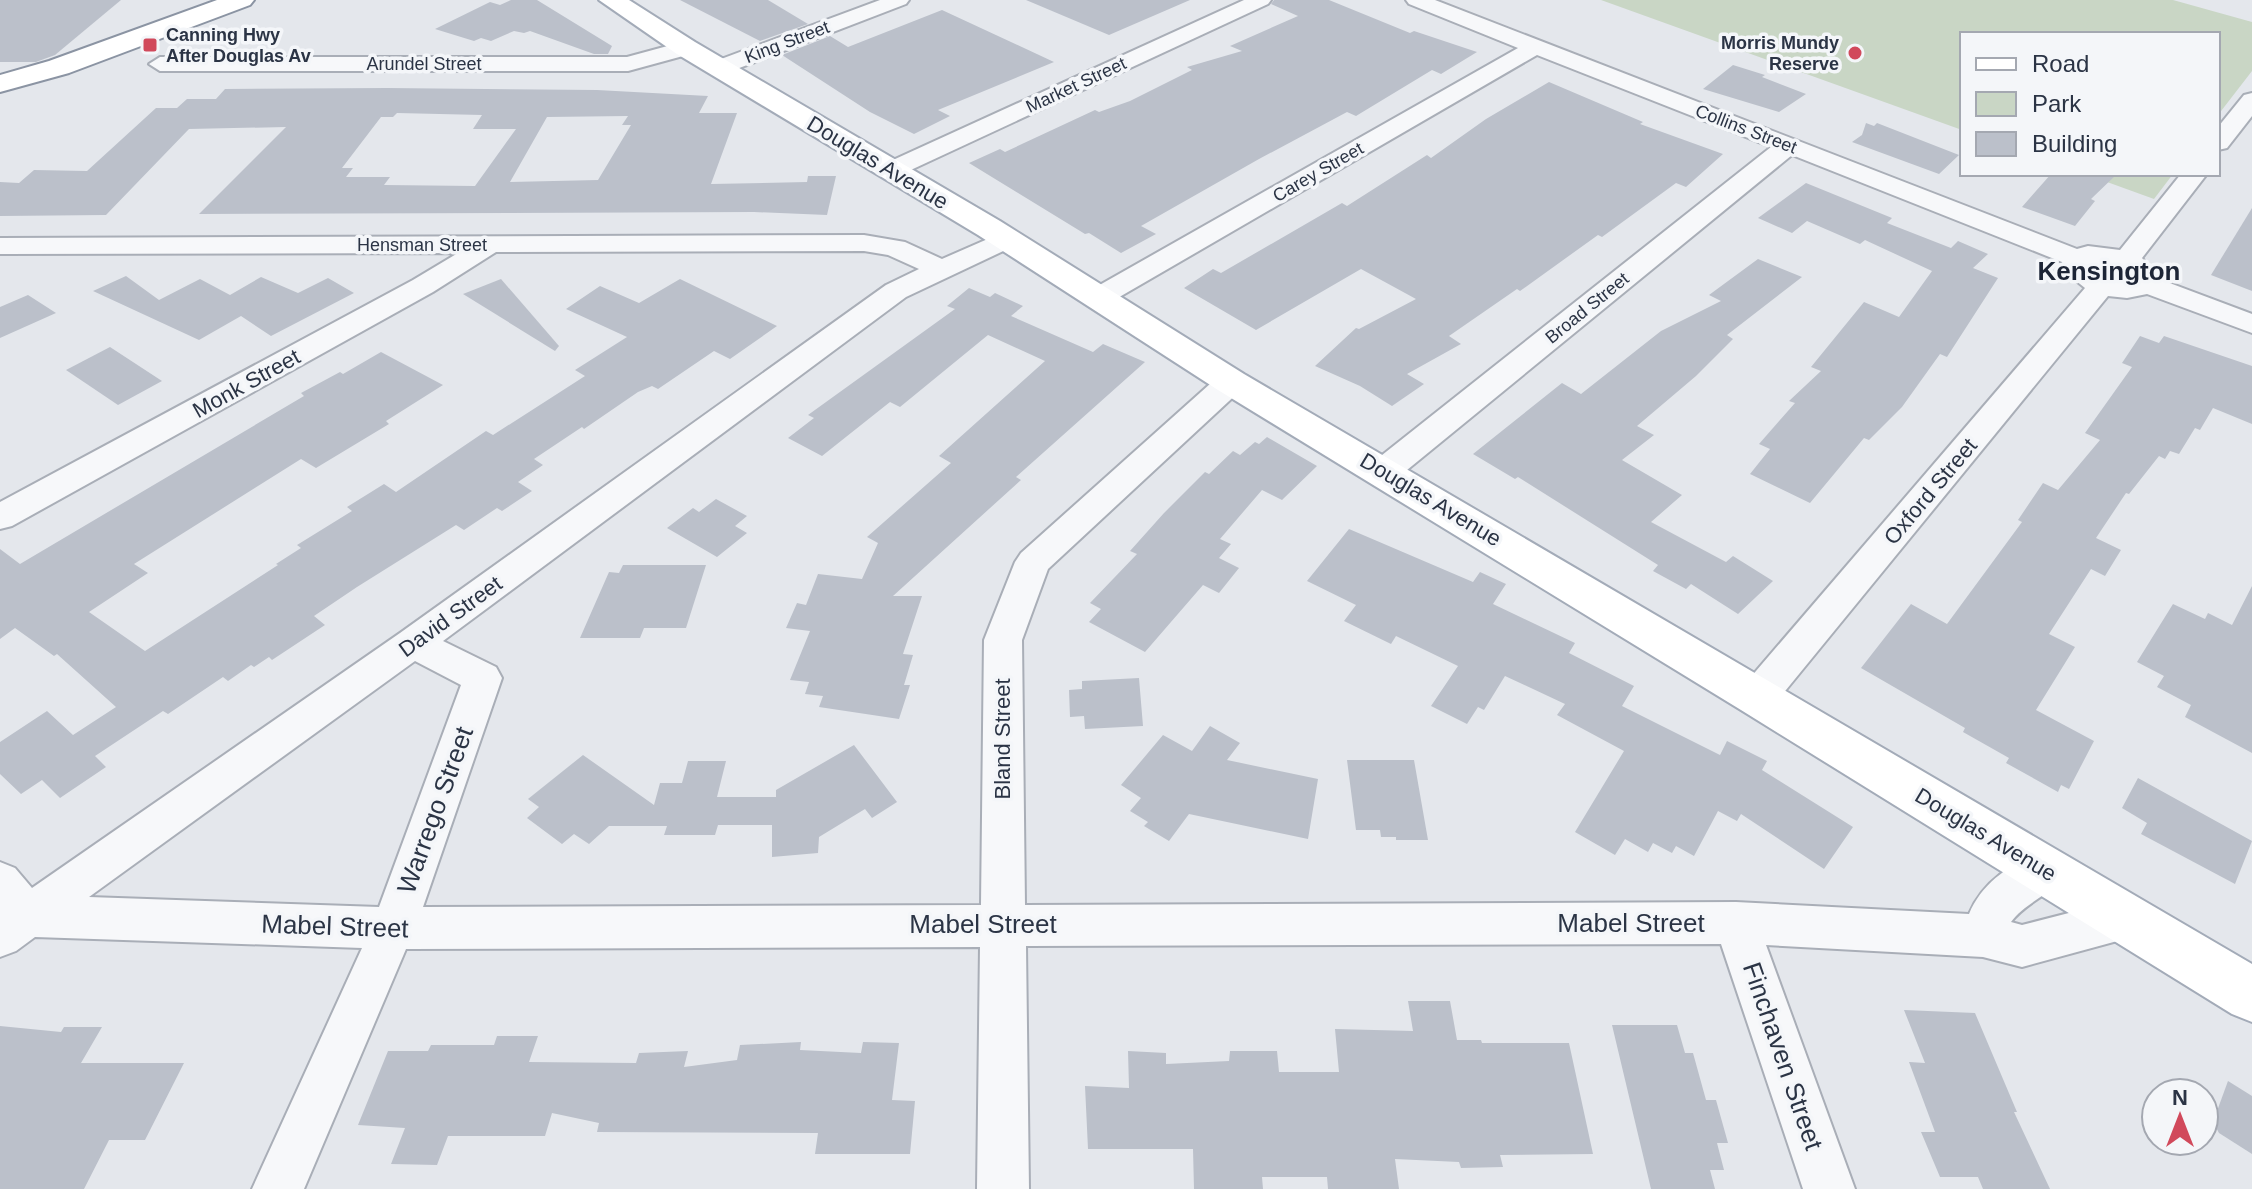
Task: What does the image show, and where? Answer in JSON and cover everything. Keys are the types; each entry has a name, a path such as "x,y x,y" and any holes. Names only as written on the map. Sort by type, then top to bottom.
{"main road":[{"path":"0,84 59,67 241,0"},
{"name":"Douglas Avenue","path":"612,0 686,48 998,233 1231,382 1384,471 2252,995"},
{"path":"0,94 39,80 59,67"}],"street":[{"name":"King Street","path":"721,67 899,0"},
{"name":"Market Street","path":"891,170 1261,0"},
{"name":"Collins Street","path":"1416,0 2077,258"},
{"name":"Carey Street","path":"1099,297 1537,46"},
{"name":"Arundel Street","path":"160,64 628,64 686,48"},
{"path":"2220,140 2252,100"},
{"name":"Broad Street","path":"1384,471 1789,145"},
{"path":"2126,261 2192,176"},
{"name":"David Street","path":"14,926 413,643 918,275 998,233"},
{"name":"Monk Street","path":"0,517 423,286 490,244"},
{"name":"Hensman Street","path":"0,246 845,244 918,275"},
{"path":"0,261 34,246"},
{"path":"2146,284 2146,277 2139,268 2126,261 2106,255 2088,254 2077,258 2075,266 2084,277 2101,286 2129,290 2146,284 2252,324"},
{"name":"Oxford Street","path":"1758,696 2101,286"},
{"name":"Bland Street","path":"1003,1189 1003,640 1033,562 1231,382"},
{"name":"Warrego Street","path":"278,1189 393,928 483,678 413,643"},
{"path":"1983,936 1989,914 2002,897 2045,870"},
{"path":"0,882 14,926"},
{"name":"Mabel Street","path":"14,926 393,928 1736,923 1983,936 2022,946 2127,919"},
{"name":"Finchaven Street","path":"1736,923 1829,1189"}],"green space":[{"name":"Morris Mundy Reserve","path":"1601,0 2173,0 2252,22 2252,71 2220,112 2220,32 1960,32 1960,129"},
{"path":"2091,176 2171,176 2154,199"}],"building":[{"path":"0,0 121,0 55,55 36,62 0,62"},
{"path":"511,0 537,0 612,46 608,54 594,54 530,31 514,31 491,41 481,38 474,41 435,29 490,2 500,5"},
{"path":"680,0 768,0 808,24 760,41"},
{"path":"1026,0 1190,0 1109,35"},
{"path":"1274,0 1329,0 1410,33 1414,31 1477,52 1441,74 1432,70 1356,116 1347,112 1259,159 1141,226 1156,234 1121,253 969,163 1000,149 1005,152 1095,110 1099,112 1130,101 1192,70 1187,67 1242,51 1230,46 1298,16 1271,4"},
{"path":"942,10 1054,62 938,110 950,116 914,134 870,112 782,55 830,36 848,47"},
{"path":"1733,65 1765,75 1762,77 1806,94 1779,112 1703,89"},
{"path":"1549,82 1643,122 1640,124 1723,154 1686,187 1676,183 1602,237 1598,235 1520,291 1517,289 1449,336 1461,344 1407,374 1424,384 1392,406 1360,386 1315,366 1356,328 1416,299 1361,269 1256,330 1184,288 1213,269 1221,273 1342,203 1347,206 1427,155 1431,158 1486,119"},
{"path":"225,89 597,90 708,96 699,113 737,113 711,184 807,182 808,176 836,176 827,215 754,212 199,214 286,127 189,129 106,215 0,216 0,182 19,183 34,170 87,171 156,108 177,108 187,99 216,99","holes":["397,113 482,115 473,129 516,129 475,186 384,185 390,177 346,177 353,168 342,168 381,117 393,117","628,116 622,125 631,125 598,180 510,182 547,117"]},
{"path":"1866,123 1874,126 1877,123 1959,155 1939,174 1852,142 1862,135"},
{"path":"2049,176 2115,176 2091,199 2095,201 2075,226 2022,207"},
{"path":"1806,183 1892,218 1887,223 1951,248 1958,241 1988,254 1973,268 1998,278 1947,357 1940,354 1902,407 1869,440 1864,438 1810,503 1750,474 1770,449 1759,444 1795,403 1789,401 1821,371 1811,367 1864,302 1899,317 1932,271 1865,240 1860,244 1807,221 1792,233 1758,218"},
{"path":"2252,208 2252,291 2211,275"},
{"path":"1758,259 1802,277 1727,335 1733,339 1696,376 1637,426 1654,435 1622,460 1682,495 1651,522 1726,562 1733,556 1773,581 1738,614 1691,584 1686,589 1653,571 1658,565 1518,477 1515,479 1473,454 1562,383 1581,394 1661,331 1721,301 1709,295"},
{"path":"126,276 159,300 200,279 230,295 261,277 298,293 328,278 354,293 271,336 241,316 199,340 93,291"},
{"path":"501,279 559,346 555,351 463,294"},
{"path":"680,279 777,326 730,359 714,351 658,389 652,386 638,392 584,429 582,427 534,459 543,465 518,482 532,491 502,511 497,508 464,530 456,525 357,587 314,616 325,625 272,660 269,657 254,667 251,665 228,681 223,677 168,714 163,711 95,756 106,767 60,798 42,780 21,794 0,774 0,742 47,711 73,735 116,707 57,654 54,656 15,628 0,639 0,549 20,564 304,396 301,393 381,352 443,385 386,421 389,424 316,468 301,459 134,564 148,573 89,612 145,651 278,565 301,548 297,545 352,511 347,507 384,484 396,492 486,431 493,435 585,376 575,370 627,337 566,309 600,286 639,303"},
{"path":"969,288 990,297 995,293 1023,306 1011,316 1093,352 1103,344 1145,362 1016,477 1021,480 893,596 922,596 903,654 913,655 904,685 910,685 899,719 819,707 823,696 805,694 809,682 790,680 810,631 786,628 797,603 806,605 818,574 862,579 878,543 867,537 951,463 939,456 1045,361 988,335 900,407 890,402 822,456 788,438 814,418 808,415 955,309 947,306"},
{"path":"28,295 56,313 0,338 0,307"},
{"path":"2140,336 2159,343 2164,336 2252,366 2252,424 2213,408 2200,430 2195,428 2179,454 2170,451 2165,459 2159,456 2129,494 2126,493 2096,538 2121,550 2105,576 2091,569 2049,634 2075,647 2036,710 2094,741 2069,789 2061,785 2058,792 2006,763 2009,758 1963,732 1965,728 1861,668 1911,604 1947,624 2022,522 2018,520 2043,483 2058,490 2100,440 2085,433 2132,367 2122,363"},
{"path":"110,347 162,381 118,405 66,370"},
{"path":"1267,437 1317,466 1282,500 1262,490 1220,539 1231,544 1219,558 1239,568 1219,593 1203,585 1145,652 1089,622 1101,609 1090,603 1137,554 1130,551 1164,513 1205,472 1209,474 1233,451 1240,455 1255,442 1259,444"},
{"path":"716,499 747,516 735,526 747,533 717,557 667,528 693,508 699,512"},
{"path":"1349,529 1473,582 1480,572 1506,584 1493,604 1575,643 1569,653 1634,686 1622,706 1720,755 1727,741 1767,761 1762,770 1853,827 1824,869 1741,814 1737,821 1718,811 1694,856 1676,846 1672,853 1653,843 1648,852 1625,839 1615,855 1575,832 1624,751 1557,715 1565,704 1505,676 1484,710 1478,707 1467,724 1431,706 1458,666 1396,636 1391,644 1344,621 1356,605 1307,581"},
{"path":"623,565 706,565 686,628 644,628 640,638 580,638 609,572 619,573"},
{"path":"2252,586 2252,753 2185,717 2191,705 2157,687 2164,676 2137,662 2173,604 2205,619 2208,613 2232,625"},
{"path":"1139,678 1143,726 1085,729 1084,716 1070,717 1069,690 1082,689 1082,681"},
{"path":"1210,726 1240,743 1227,760 1318,779 1308,839 1189,814 1169,841 1144,826 1148,822 1130,811 1141,798 1121,785 1163,735 1192,751"},
{"path":"854,745 897,802 872,818 865,809 819,837 818,853 772,857 772,825 718,825 715,835 664,835 667,826 609,826 589,844 574,834 562,844 527,818 539,807 528,799 583,755 654,805 660,783 682,783 688,761 726,761 717,797 776,797 776,790"},
{"path":"1347,760 1414,760 1428,840 1396,840 1396,837 1381,837 1380,830 1356,830"},
{"path":"2138,778 2252,841 2235,884 2141,834 2147,823 2122,808"},
{"path":"1408,1001 1450,1001 1457,1040 1569,1043 1593,1154 1500,1155 1503,1167 1461,1168 1459,1162 1395,1159 1399,1189 1328,1189 1327,1177 1262,1177 1263,1189 1194,1189 1193,1149 1088,1149 1085,1086 1129,1088 1128,1051 1166,1053 1166,1064 1229,1061 1230,1051 1277,1051 1279,1072 1339,1072 1335,1029 1413,1031"},
{"path":"1904,1010 1975,1013 2017,1112 2014,1112 2050,1189 1983,1189 1978,1177 1940,1177 1921,1132 1935,1132 1909,1062 1925,1063"},
{"path":"1612,1025 1677,1025 1685,1053 1693,1053 1706,1100 1716,1100 1728,1143 1717,1143 1724,1170 1710,1170 1715,1189 1651,1189"},
{"path":"0,1026 61,1032 64,1027 102,1027 81,1063 184,1063 145,1140 109,1140 84,1189 0,1189"},
{"path":"497,1036 538,1036 529,1062 636,1063 639,1053 688,1051 684,1067 737,1060 740,1045 801,1042 800,1050 861,1053 863,1042 899,1043 892,1100 915,1101 910,1154 815,1154 818,1133 597,1132 599,1123 552,1113 545,1136 448,1136 437,1165 391,1164 405,1128 358,1125 388,1051 428,1051 431,1045 494,1045"},
{"path":"2228,1081 2252,1096 2252,1154 2220,1134 2220,1103"}],"place":[{"name":"Canning Hwy After Douglas Av","path":"150,45"},
{"name":"Morris Mundy Reserve","path":"1855,53"}],"district":[{"name":"Kensington","path":"2109,271"}]}
